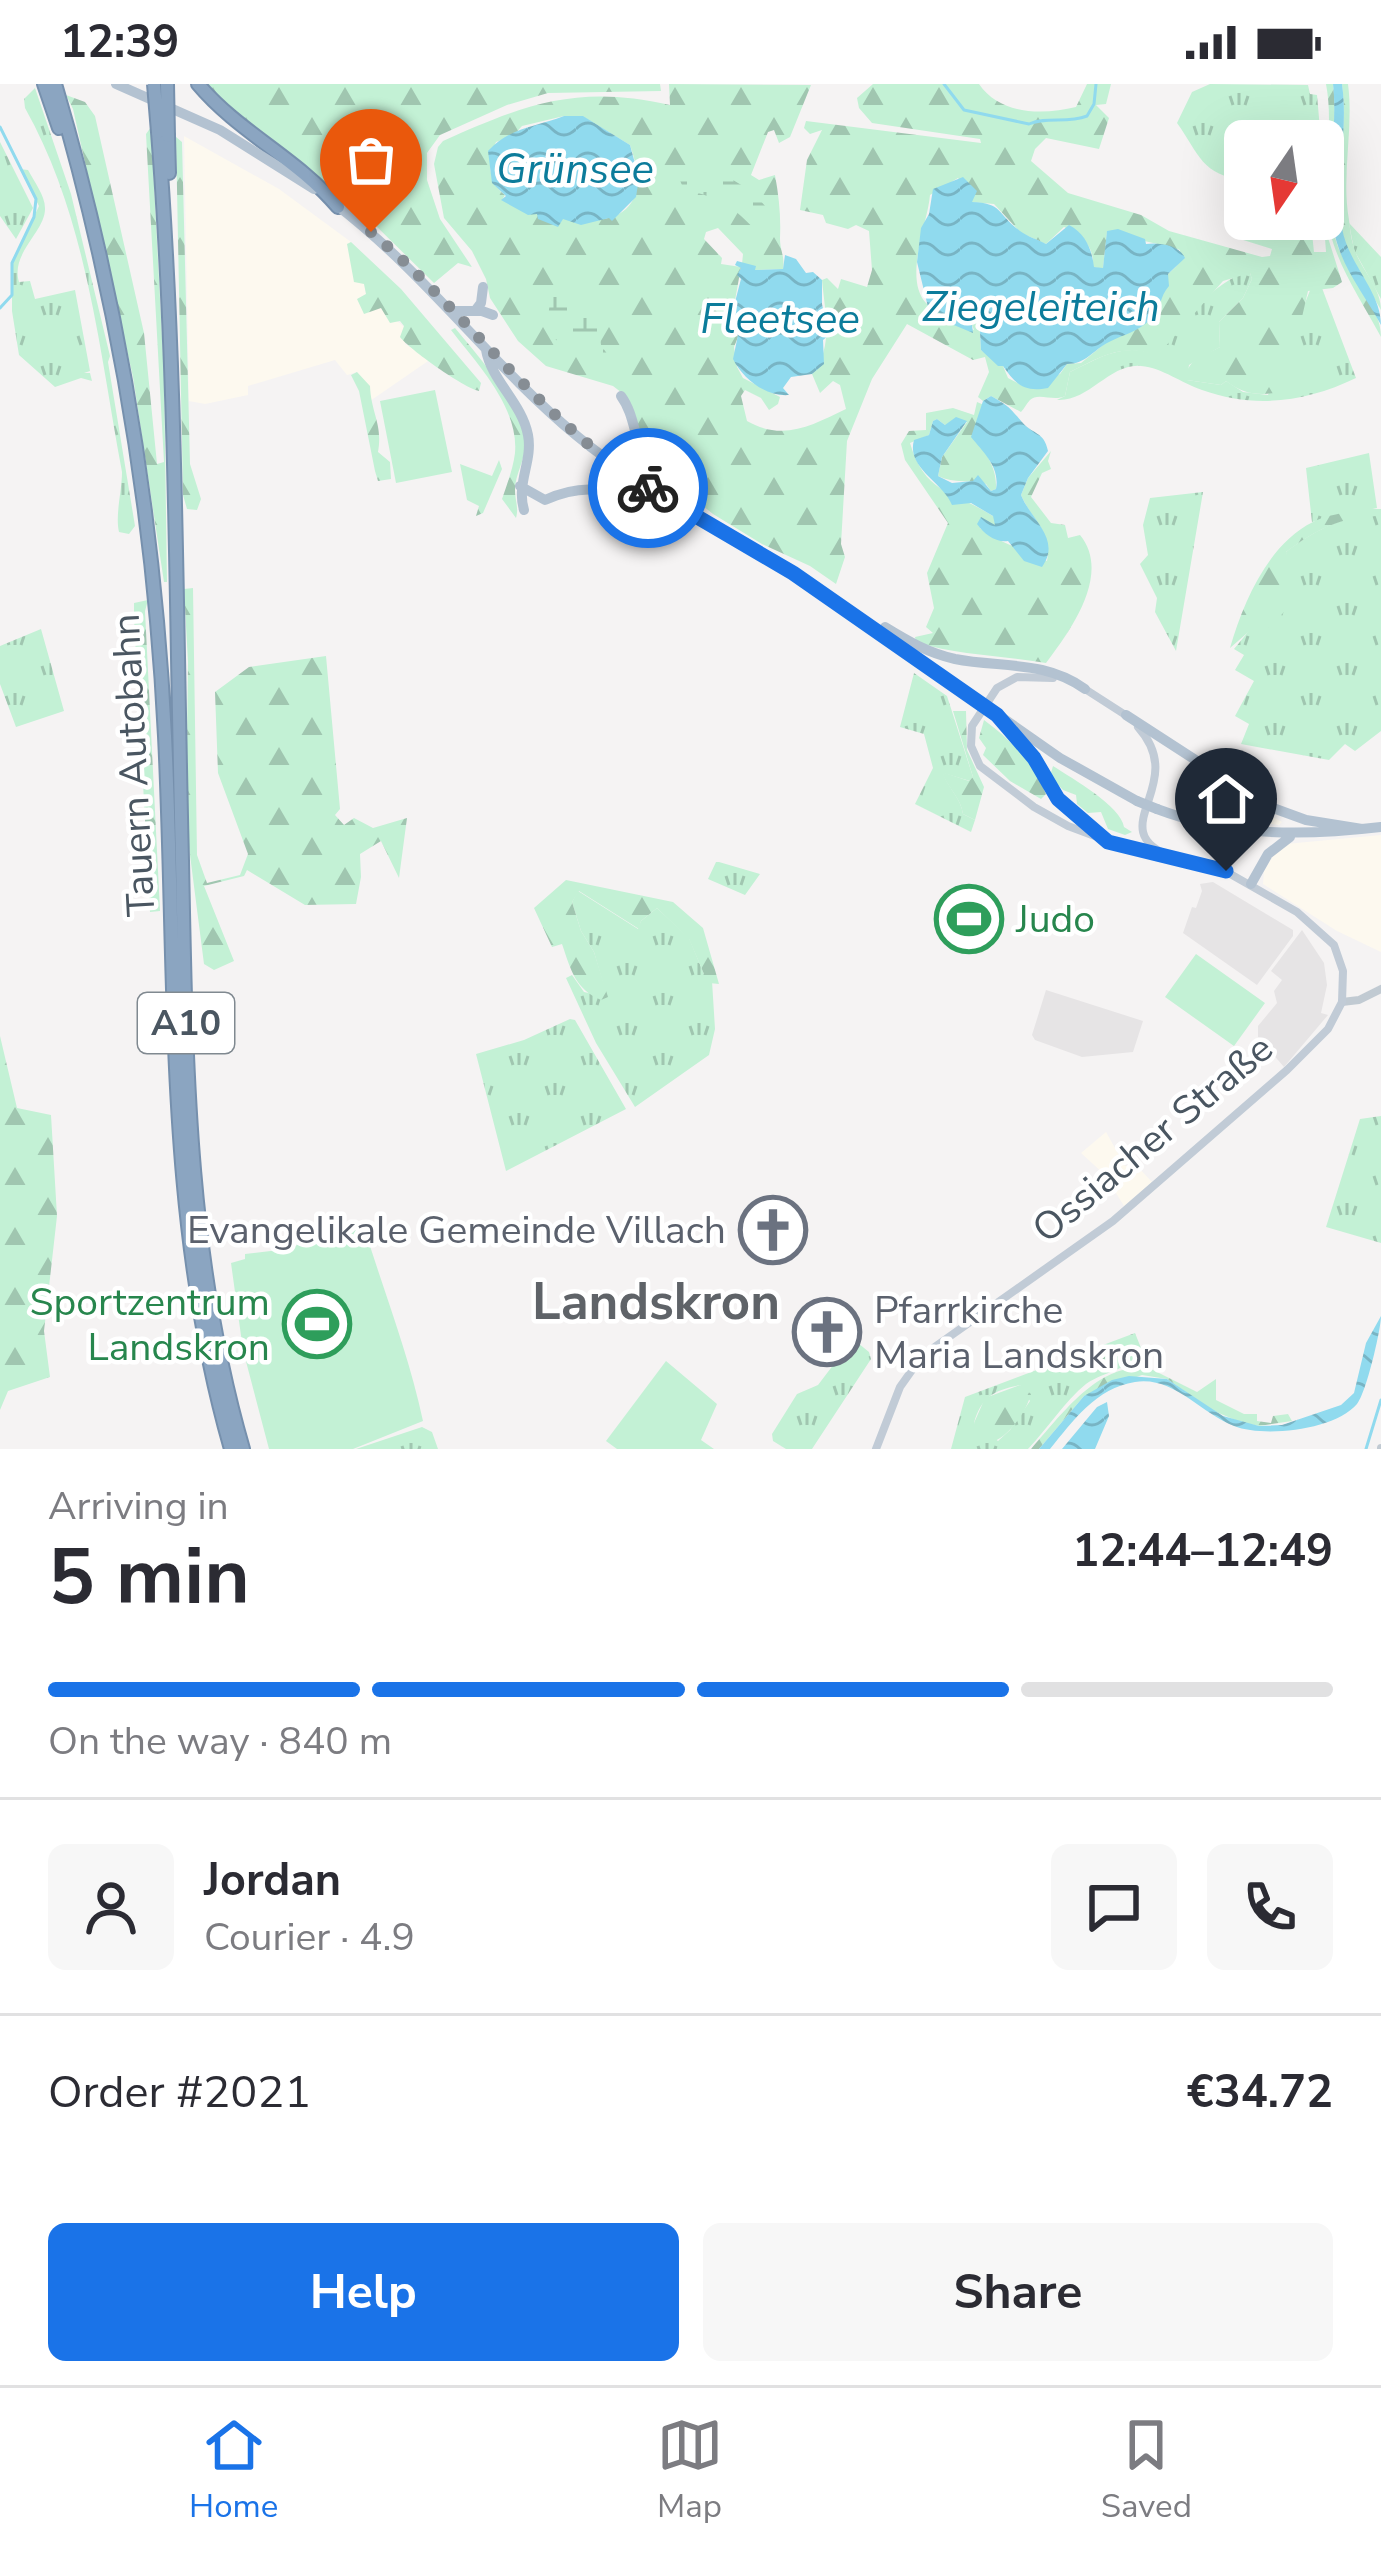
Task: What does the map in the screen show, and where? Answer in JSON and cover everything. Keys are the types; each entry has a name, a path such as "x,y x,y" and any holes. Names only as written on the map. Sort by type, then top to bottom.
{"highway":[{"path":"154,84 163,134"},
{"path":"163,134 167,84"},
{"path":"198,84 316,181 338,207"},
{"name":"Tauern Autobahn","path":"51,89 69,158 80,176 130,404 155,592 166,737 183,1194 197,1299 231,1449"},
{"name":"Tauern Autobahn","path":"163,134 170,225 165,239 187,1070 195,1194 217,1346 243,1449"}],"main road":[{"path":"116,84 220,130 338,207 390,248 562,424 677,505 773,560 1080,771 1156,809 1266,840 1268,854"},
{"path":"475,311 483,287"},
{"path":"453,310 494,315"},
{"path":"486,346 488,359 527,430 529,446 520,486 522,514 574,488 677,505"},
{"path":"621,396 647,465 678,497 677,505"},
{"path":"520,486 545,500"},
{"path":"870,625 879,624 936,654 1036,666 1084,689 1265,805 1306,820 1362,829"},
{"path":"1084,689 1036,675 1009,679 997,688 975,718 971,746 986,772 1068,826 1132,850 1218,867 1251,884 1325,934 1343,971 1342,1001"},
{"path":"1126,715 1154,748 1158,765 1143,813 1144,837 1154,849 1172,857"},
{"path":"1009,724 1058,799 1108,842"},
{"path":"1239,830 1296,835 1381,827"},
{"path":"1251,884 1268,854 1280,841 1296,835"},
{"path":"1132,850 1144,837"},
{"name":"Ossiacher Straße","path":"876,1449 900,1387 922,1356 1113,1221 1287,1070 1328,1029 1342,1001"}],"street":[{"path":"1342,1001 1359,1000 1381,989"}],"shaded area":[{"path":"184,136 279,189 351,242 348,245 364,283 366,294 358,299 365,313 381,307 404,327 405,344 431,359 370,401 357,372 347,375 335,360 248,386 248,395 205,404 189,401"},
{"path":"1225,784 1231,793 1282,822 1217,816"},
{"path":"1381,835 1381,952 1337,931 1263,884 1264,871 1278,848 1286,844"},
{"path":"1213,882 1293,930 1257,985 1183,933 1202,891 1200,884"},
{"path":"1302,930 1324,963 1327,985 1321,1013 1328,1015 1284,1067 1258,1037 1258,1026 1277,1003 1274,991 1282,980 1271,971"},
{"path":"1046,990 1143,1021 1133,1052 1082,1057 1035,1040 1032,1035"},
{"path":"1106,1132 1125,1166 1136,1165 1152,1182 1124,1206 1105,1175 1081,1153"}],"green space":[{"path":"208,84 660,84 661,91 548,93 507,105 440,135 427,153 427,180 440,219 472,267 458,263 434,283 372,222 232,113"},
{"path":"669,84 811,85 790,137 779,143 774,130 768,132 751,175 759,180 775,175 783,269 754,270 742,264 743,254 718,228 706,232 704,239 722,258 721,264 741,267 732,317 738,337 734,347 737,367 743,378 780,397 769,410 761,398 745,390 741,396 747,421 760,427 798,429 846,409 840,385 833,381 820,393 812,374 826,341 822,280 827,278 838,289 841,279 867,287 872,270 869,231 826,223 823,215 800,210 807,160 822,130 810,134 804,128 806,121 981,143 980,139 872,123 857,98 873,84 979,84 1010,107 1050,111 1076,107 1087,84 1111,84 1106,104 1096,105 1109,118 1099,149 1046,138 1031,161 1068,193 1141,215 1169,231 1262,257 1270,256 1272,249 1243,240 1313,240 1314,252 1326,252 1329,240 1342,282 1308,291 1285,391 1269,394 1247,392 1226,381 1221,385 1187,380 1192,363 1220,347 1219,322 1243,298 1250,273 1223,281 1157,356 1133,350 1102,357 1070,372 1065,396 1033,398 1021,412 991,396 983,401 978,397 989,372 985,357 973,360 907,324 872,379 847,441 841,544 845,557 836,584 713,514 658,470 626,396 613,386 546,366 518,341 490,298 472,251 444,218 434,164 443,141 553,101 637,99 670,105","holes":["582,116 630,145 637,178 633,200 620,213 576,220 502,200 505,195 491,172 496,142 513,136 522,126","958,178 973,197 971,202 994,204 1021,233 1046,244 1064,227 1077,234 1089,247 1093,267 1103,269 1107,232 1180,250 1153,318 1108,341 1081,363 1067,364 1060,374 1023,386 1008,378 1003,366 981,350 979,316 974,330 957,325 964,312 943,315 919,292 917,265 930,195"]},
{"path":"1210,84 1308,85 1310,94 1317,95 1319,120 1224,120 1224,175 1203,162 1177,123 1192,92"},
{"path":"1326,84 1333,84 1334,120 1329,120"},
{"path":"1342,84 1348,84 1346,186 1351,238 1381,310 1345,244"},
{"path":"35,88 71,194 110,356 135,526 129,534 119,532 122,472 77,239 46,150 25,108 24,99"},
{"path":"66,95 85,102 95,116 144,333 157,464 164,462 146,134 151,127 164,375 167,582 133,377"},
{"path":"176,137 182,142 190,464 201,499 197,510 187,509 183,495"},
{"path":"0,142 33,208 16,239 0,216"},
{"path":"20,169 28,170 45,208 19,261 19,282 30,281 35,299 75,290 90,371 84,373 90,373 92,381 81,378 55,387 19,355 12,311 12,263 39,206"},
{"path":"687,170 718,171 758,189 758,198 766,207 762,239 728,206 684,190 679,178"},
{"path":"1349,223 1381,257 1381,299 1354,250"},
{"path":"1336,240 1370,301 1381,337 1346,275"},
{"path":"351,242 401,289 481,383 479,391 414,350 400,337 404,326 400,321 390,323 381,308 364,314 357,299 366,294 364,284 354,282 347,244"},
{"path":"1250,273 1252,279 1243,298 1219,322 1220,347 1189,365 1187,380 1221,385 1226,381 1243,392 1268,395 1311,288 1322,288 1356,378 1299,397 1241,400 1141,366 1119,370 1079,395 1057,400 1065,396 1070,372 1092,361 1133,350 1157,355 1206,298"},
{"path":"553,290 573,291 598,316 601,345 612,361 581,355 555,338 549,322"},
{"path":"455,328 497,382 522,428 525,449 515,484 516,518 502,499 515,453 510,419 494,387 451,330"},
{"path":"357,372 370,386 378,452 390,462 391,479 378,481 359,391 351,375"},
{"path":"435,390 452,472 396,483 380,401"},
{"path":"977,402 984,405 977,429 996,489 938,476 942,457 967,422 945,425 937,419 929,435 910,443 934,484 997,519 995,525 980,528 1047,561 1044,534 1021,495 1028,478 1051,451 1051,469 1042,473 1031,497 1051,523 1065,525 1068,538 1080,535 1092,567 1084,602 1046,663 916,642 915,637 933,633 926,627 934,608 927,573 948,523 905,460 901,444 909,431 926,430 926,413 953,408 974,415"},
{"path":"1369,453 1377,508 1312,522 1306,468"},
{"path":"499,460 502,469 483,513 476,516 479,506 467,500 460,464 492,476"},
{"path":"1203,492 1176,651 1155,612 1157,598 1140,564 1148,555 1143,525 1150,498"},
{"path":"1360,509 1381,509 1381,516 1330,525 1286,552 1298,597 1270,627 1253,628 1230,648 1250,594 1283,545 1313,522"},
{"path":"1361,516 1381,516 1381,731 1355,751 1345,744 1329,760 1241,744 1249,724 1235,716 1254,681 1235,670 1244,655 1234,649 1276,589 1286,552 1322,529"},
{"path":"193,588 197,855 207,883 240,875 248,854 218,773 215,692 249,667 326,656 340,809 335,815 344,825 354,818 373,828 407,818 399,878 381,841 360,854 356,904 305,905 247,870 244,876 204,886 234,961 214,970 204,964 186,824 184,589"},
{"path":"148,600 160,911 150,912 134,618 134,603"},
{"path":"41,629 64,711 16,727 0,684 0,646"},
{"path":"914,673 947,696 973,777 970,781 943,773 963,814 975,820 971,832 915,804 933,768 924,734 900,727"},
{"path":"953,711 966,711 967,750 984,787 975,820 963,814 942,772 969,781 973,777"},
{"path":"984,720 1028,762 1046,794 1041,799 1010,781 983,755 986,748 979,738"},
{"path":"1053,766 1105,802 1132,832 1125,835 1108,829 1101,812 1088,813 1077,804 1076,795 1063,790 1050,776"},
{"path":"716,862 760,874 745,895 708,879"},
{"path":"566,880 673,902 703,928 719,984 700,982 704,974 689,939 657,908 641,921 639,929 579,891 572,902 608,997 592,996 575,978 562,944 552,947 534,908"},
{"path":"578,891 638,929 657,908 689,938 704,974 712,981 715,1029 709,1055 635,1107 596,1043 566,978 572,975 584,992 607,997 572,902"},
{"path":"1196,954 1265,1003 1234,1046 1165,997"},
{"path":"575,1020 626,1109 506,1171 476,1054 524,1040"},
{"path":"0,1036 17,1108 51,1115 57,1216 44,1331 50,1377 8,1391 0,1410"},
{"path":"1381,1116 1381,1243 1326,1227 1360,1119"},
{"name":"Sportzentrum Landskron","path":"364,1227 423,1421 353,1449 269,1449 243,1350 231,1263 245,1259 245,1254 279,1250"},
{"path":"1135,1333 1141,1348 1130,1362 1078,1391 1028,1449 951,1449 965,1397","holes":["1020,1385 1030,1401 998,1441 974,1423 985,1401 1003,1389"]},
{"path":"853,1339 871,1359 812,1449 786,1449 773,1441 772,1434 797,1394 818,1385"},
{"path":"666,1361 717,1404 701,1440 714,1449 617,1449 606,1441"},
{"path":"1147,1367 1197,1392 1216,1379 1216,1400 1244,1414 1257,1414 1257,1421 1271,1423 1273,1416 1288,1414 1292,1421 1259,1426 1240,1422 1214,1411 1167,1379 1142,1375 1084,1396 1039,1449 1031,1449 1097,1382 1113,1373 1146,1371"},
{"path":"1020,1385 1031,1394 1025,1408 993,1442 974,1423 985,1398"},
{"path":"422,1427 432,1432 438,1449 356,1449"}],"water":[{"path":"1333,84 1342,84 1344,120 1334,120"},
{"name":"Grünsee","path":"564,116 583,116 630,145 639,178 636,197 612,221 581,225 563,219 558,227 501,200 506,196 492,183 488,151 496,143"},
{"name":"Ziegeleiteich","path":"963,177 977,191 972,202 995,207 1013,225 1046,244 1069,225 1075,229 1087,243 1094,267 1103,268 1107,231 1118,229 1145,239 1146,244 1174,247 1185,258 1168,274 1169,286 1155,315 1084,359 1067,364 1048,388 1026,388 1016,382 981,350 979,316 972,325 973,333 949,323 963,312 943,315 928,307 917,262 921,228 933,189"},
{"path":"1344,237 1376,301 1381,325 1346,265 1337,243"},
{"name":"Fleetsee","path":"785,255 822,280 829,335 823,340 824,364 812,374 791,377 783,388 789,395 780,395 764,390 743,373 733,359 738,335 726,326 732,321 728,310 741,279 737,261 756,266 755,270 783,269"},
{"path":"991,396 1041,436 1048,451 1021,495 1047,539 1042,567 1024,561 1008,541 991,537 977,524 981,517 995,525 993,516 971,503 952,505 915,459 914,440 929,435 933,421 945,425 956,417 967,421 942,457 938,476 952,483 973,481 978,475 991,491 996,489 993,467 971,437 983,401"},
{"path":"1381,1316 1361,1398 1333,1420 1298,1429 1247,1430 1162,1385 1135,1382 1097,1398 1050,1449 1039,1449 1084,1396 1129,1376 1167,1379 1223,1416 1259,1426 1282,1425 1341,1405 1354,1393 1366,1343"},
{"path":"1107,1402 1109,1416 1095,1449 1062,1449 1097,1407"}],"waterway":[{"path":"944,84 964,110 1029,124 1087,116 1096,84"},
{"path":"0,127 36,199 34,217 12,263 12,295 0,308"},
{"path":"1366,1449 1381,1400"}],"way so far":[{"path":"371,232 431,287 541,404 648,488"}],"place":[{"name":"Judo","path":"969,919"},
{"name":"Evangelikale Gemeinde Villach","path":"773,1230"},
{"name":"Sportzentrum Landskron","path":"317,1324"},
{"name":"Pfarrkirche Maria Landskron","path":"827,1332"}],"district":[{"name":"Landskron","path":"656,1302"}],"route":[{"path":"648,488 793,573 1009,724 1058,799 1108,842 1226,871"}]}
